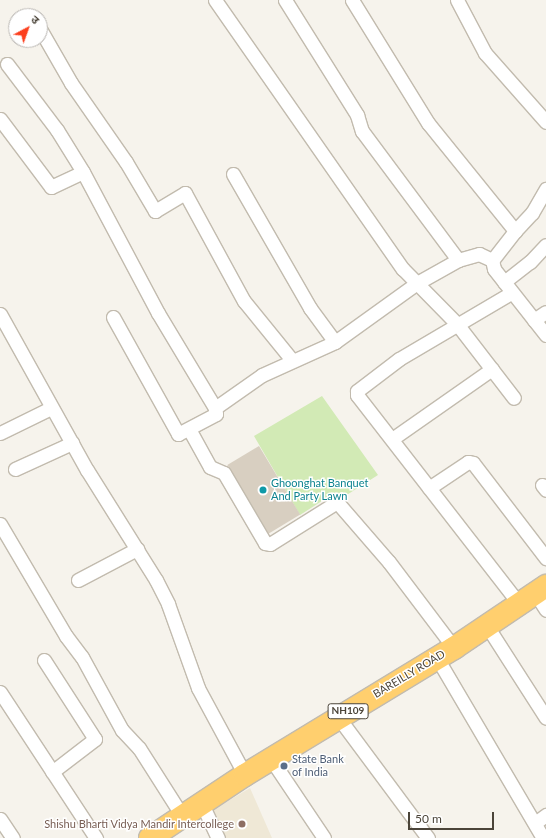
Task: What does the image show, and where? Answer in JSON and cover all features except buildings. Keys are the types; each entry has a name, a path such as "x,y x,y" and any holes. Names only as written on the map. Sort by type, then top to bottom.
{"highway":[{"name":"BAREILLY ROAD","path":"155,837 271,759 487,626 536,598"}],"street":[{"path":"215,0 403,270 458,324 514,398"},
{"path":"285,0 357,115 362,131 458,260"},
{"path":"457,0 485,54 546,122"},
{"path":"357,2 428,123 515,231"},
{"path":"48,43 71,83 126,162 154,211 185,193 244,301 292,360"},
{"path":"7,64 57,130 83,172 158,313 215,408 216,414 189,429 180,433 176,432 113,317"},
{"path":"0,119 51,187 83,172"},
{"path":"233,174 310,308 335,342"},
{"path":"492,260 515,231 532,213 546,189"},
{"path":"536,598 429,488 357,395 357,391 399,359 458,324 508,288 546,245"},
{"path":"215,408 262,375 292,360 335,342 416,283 458,260 479,254 492,260 508,288 546,334"},
{"path":"534,320 546,312"},
{"path":"0,314 72,443 137,549 168,604 198,688 245,776"},
{"path":"392,439 492,369"},
{"path":"0,433 52,408"},
{"path":"189,429 210,467 224,473 265,542 270,544 337,502 389,562 445,653 543,838"},
{"path":"15,469 72,443"},
{"path":"429,488 470,461 546,558"},
{"path":"0,524 66,636 82,657 122,730 139,748 183,817"},
{"path":"78,580 137,549"},
{"path":"487,626 546,718"},
{"path":"44,660 95,739 52,772"},
{"path":"0,692 96,838"},
{"path":"338,717 428,838"},
{"path":"271,759 324,838"},
{"path":"202,804 218,838"},
{"path":"535,823 546,815"},
{"path":"0,819 13,838"}],"shaded area":[{"name":"Shishu Bharti Vidya Mandir Intercollege","path":"250,788 272,838 225,838 211,811"}],"green space":[{"path":"322,396 378,475 342,498 336,492 300,515 254,436"}],"place":[{"name":"Ghoonghat Banquet And Party Lawn","path":"263,490"},
{"name":"State Bank of India","path":"284,766"},
{"name":"Shishu Bharti Vidya Mandir Intercollege","path":"242,824"}]}
